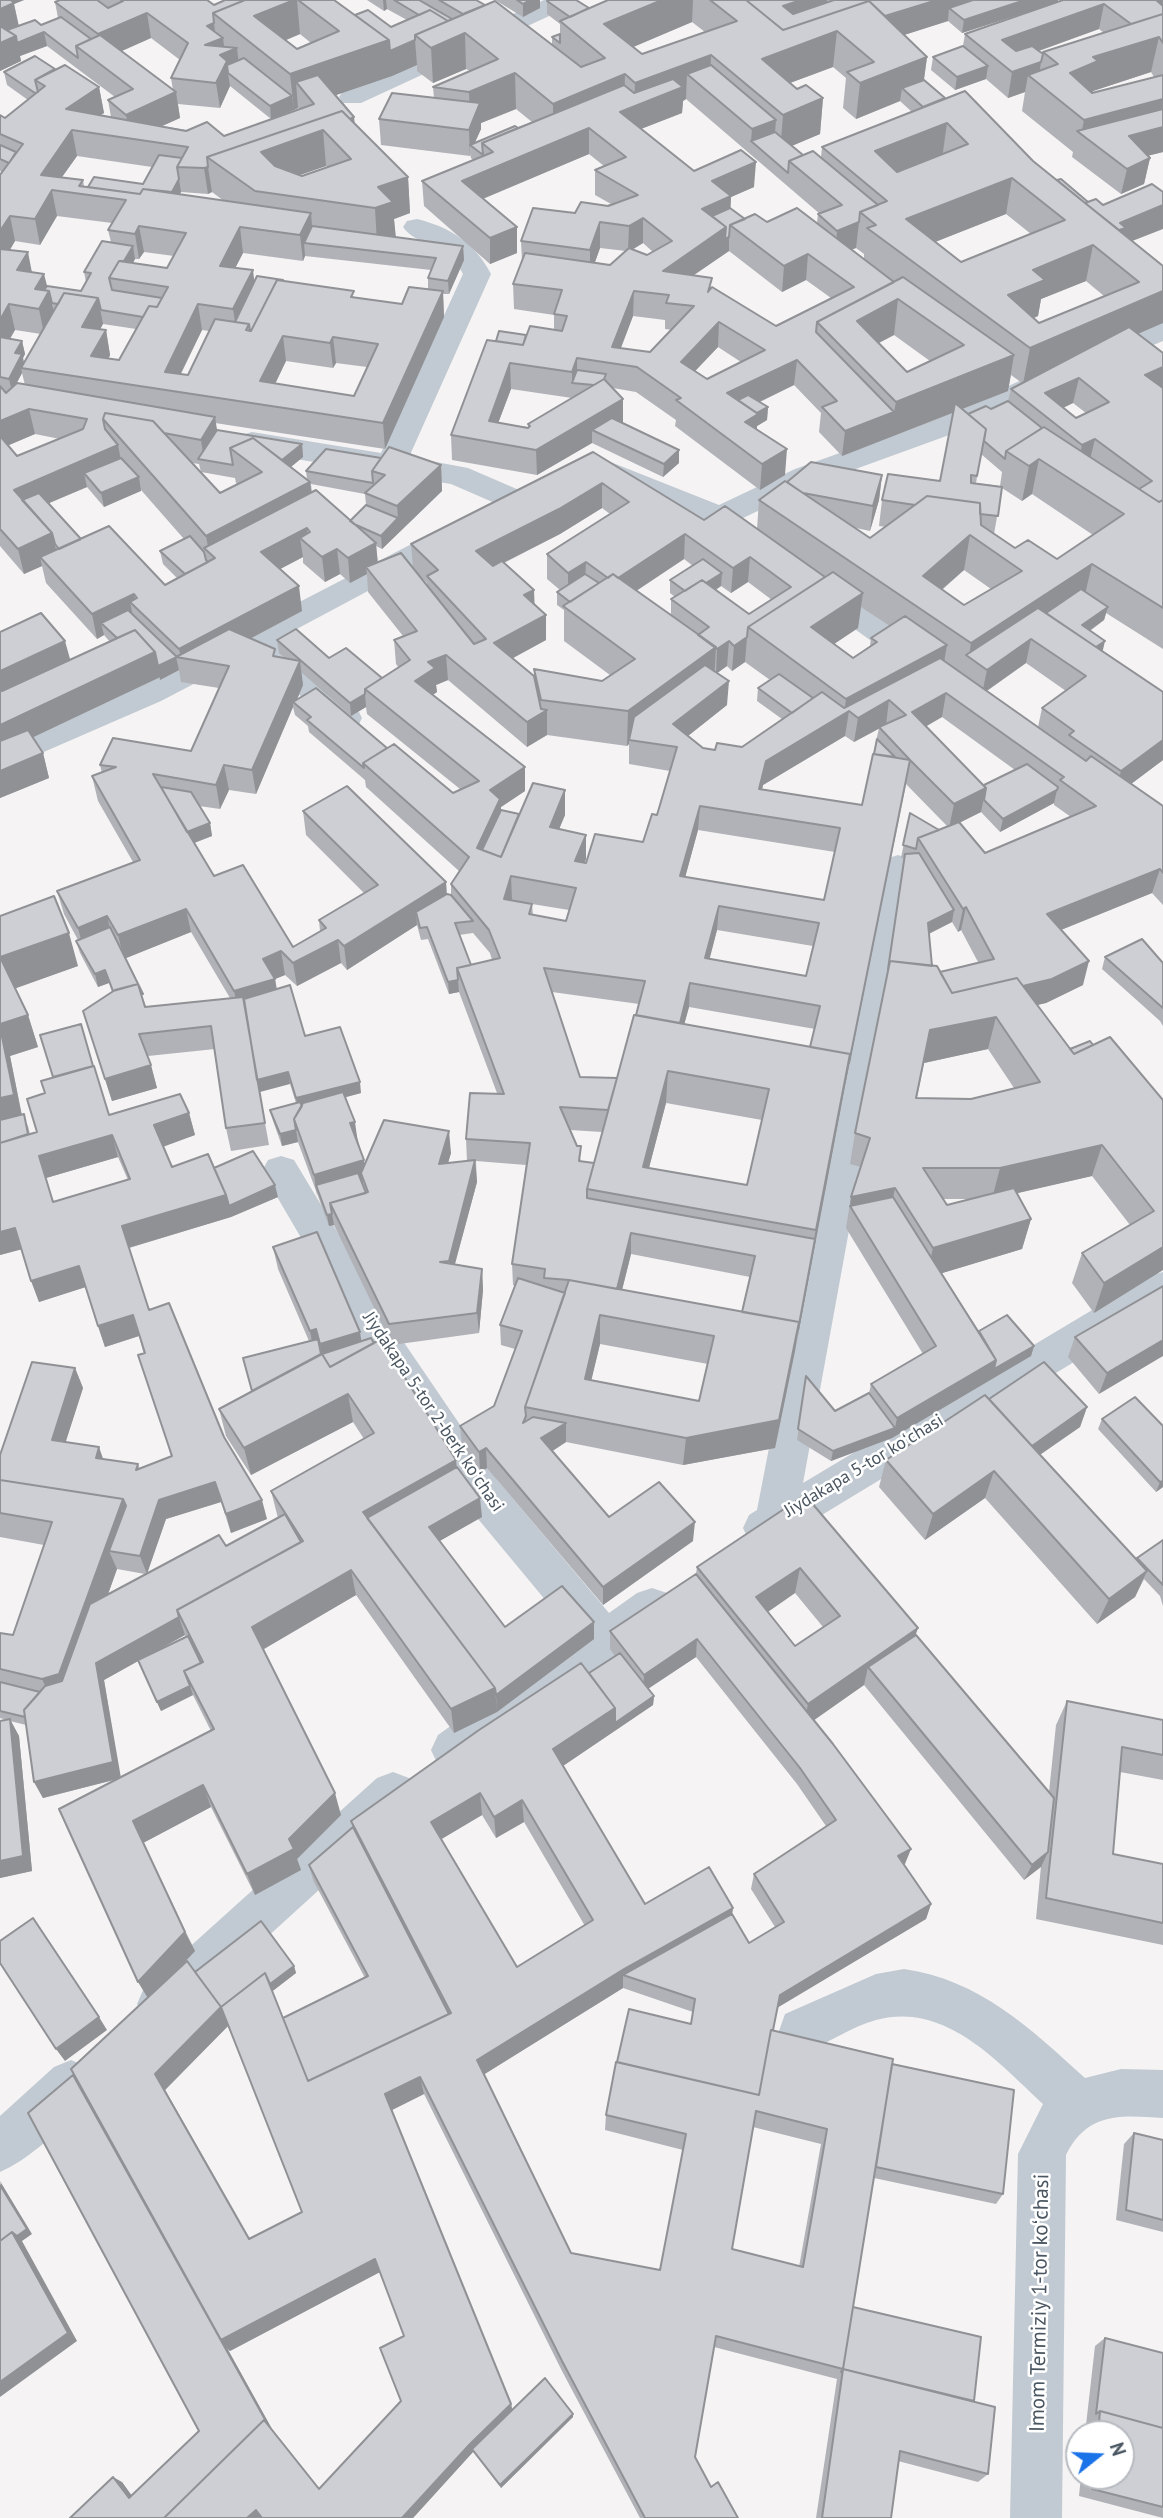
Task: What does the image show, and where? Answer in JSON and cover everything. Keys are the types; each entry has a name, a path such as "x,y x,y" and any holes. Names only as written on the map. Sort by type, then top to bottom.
{"street":[{"path":"352,97 564,0"},
{"path":"391,464 477,274 470,257 455,243 417,227"},
{"path":"720,517 806,476 953,423 1049,378 1163,331"},
{"path":"0,759 150,694 527,494 457,475 229,438"},
{"path":"576,470 593,467 614,473 720,517 944,677"},
{"path":"258,639 345,718"},
{"path":"776,1520 898,868"},
{"name":"Jiydakapa 5-tor 2-berk koʻchasi","path":"281,1171 391,1356 484,1495 605,1639"},
{"name":"Jiydakapa 5-tor koʻchasi","path":"731,1552 776,1520 1163,1289"},
{"path":"135,2027 377,1804 685,1584"},
{"path":"802,2031 878,1996 915,1993 950,2001 985,2022 1077,2104 1101,2095 1163,2094"},
{"path":"0,2148 104,2055"},
{"name":"Imom Termiziy 1-tor koʻchasi","path":"1036,2518 1042,2154 1059,2120 1077,2104"}],"building":[{"path":"0,0 11,0 14,3 0,9"},
{"path":"97,0 108,8 123,1 121,0 207,0 214,5 225,0 245,0 213,13 214,23 207,26 223,38 205,45 237,48 220,55 227,61 216,83 171,78 188,43 147,13 98,34 55,2"},
{"path":"245,0 294,0 254,16 297,49 339,31 298,0 334,0 389,40 290,74 213,13"},
{"path":"394,0 419,0 452,19 448,21 430,10 419,15"},
{"path":"439,0 476,0 485,5 463,14"},
{"path":"576,0 589,8 570,17 547,1"},
{"path":"608,0 662,0 604,24 642,54 737,21 710,0 746,0 783,30 869,1 927,57 860,83 847,72 874,62 837,31 762,59 797,89 806,85 823,98 783,115 711,55 635,83 625,74 553,104 515,73 469,92 433,87 498,59 465,33 431,48 415,35 495,1 581,67 605,58 560,21"},
{"path":"746,0 801,0 783,6 793,14 834,0 937,0 885,16 869,1 783,30"},
{"path":"973,0 1025,0 964,20 949,8"},
{"path":"1063,0 1156,0 1163,6 1163,14 1131,24 1104,4 1002,40 1016,51 1032,46 1043,54 1041,62 1012,72 965,34"},
{"path":"368,10 391,27 430,10 448,21 415,35 415,40 390,51 389,40 355,15"},
{"path":"1163,14 1163,43 1159,37 1093,57 1098,61 1070,73 1092,93 1163,75 1163,99 1084,120 1028,75 1058,64 1043,52"},
{"path":"61,17 91,39 76,46 78,58 44,32 17,43 16,36 7,30 35,20 41,25"},
{"path":"0,26 16,36 0,43"},
{"path":"560,34 560,43 552,37"},
{"path":"100,35 176,92 126,115 108,100 133,89 76,46"},
{"path":"963,46 988,66 957,77 933,57"},
{"path":"35,56 55,69 35,80 38,92 35,93 4,72"},
{"path":"244,58 292,96 270,106 228,73 227,65"},
{"path":"65,65 99,87 66,109 186,131 207,122 224,136 314,104 296,82 318,75 354,117 350,119 342,111 207,157 208,167 204,168 177,167 188,147 72,130 41,175 83,180 79,186 140,194 143,189 311,213 300,235 240,227 220,266 253,270 233,309 198,304 165,372 188,375 215,319 249,324 246,330 251,331 277,280 354,291 351,297 402,304 409,287 443,291 383,423 21,368 64,293 98,298 82,327 106,330 91,356 119,360 149,306 157,307 168,287 109,278 119,261 167,268 186,233 139,226 135,234 108,230 126,200 52,190 35,219 10,216 0,231 0,175 23,144 0,134 0,115 5,118 45,86 35,80","holes":["283,336 330,343 333,337 378,344 354,396 260,381"]},
{"path":"711,65 776,120 752,129 687,74"},
{"path":"673,79 683,87 620,112 694,171 741,150 756,162 712,181 731,196 702,209 726,227 663,271 712,278 708,292 712,287 776,326 854,287 808,254 784,266 730,225 755,214 767,222 797,208 894,282 817,322 816,332 894,412 845,431 822,407 837,401 797,360 727,393 758,414 745,422 787,449 762,464 676,400 681,398 637,367 577,358 572,372 510,363 489,421 528,428 528,424 604,379 623,399 536,450 451,435 487,340 523,345 530,326 562,331 567,316 554,314 562,290 513,284 525,253 610,265 629,248 647,255 672,241 643,218 629,226 600,222 590,250 521,241 533,208 575,213 581,202 608,206 638,195 595,170 626,157 589,128 462,181 517,227 490,238 422,181 493,152 482,143 624,85 634,93","holes":["634,291 669,295 666,303 694,306 650,352 612,347","719,322 765,350 707,379 681,362"]},
{"path":"924,80 945,98 923,107 902,88"},
{"path":"965,91 1033,161 1163,266 1163,291 1030,348 867,228 876,225 860,212 887,201 822,147","holes":["947,123 968,144 897,172 875,151","1012,178 1065,220 961,262 906,219","1093,245 1139,282 1039,323 1008,295 1045,280 1033,270"]},
{"path":"392,93 480,103 469,130 379,119"},
{"path":"1163,109 1163,127 1129,136 1150,158 1127,169 1077,131"},
{"path":"342,111 408,177 378,187 393,202 375,208 255,191 207,157","holes":["323,130 351,159 302,176 275,166 261,152"]},
{"path":"515,126 518,128 482,143 483,155 470,145"},
{"path":"775,132 803,155 789,161 788,173 751,141"},
{"path":"0,145 16,152 9,163 0,159"},
{"path":"813,151 878,205 860,212 859,222 837,231 818,214 842,205 789,161"},
{"path":"159,155 182,158 177,167 179,179 172,192 143,189 140,194 88,187 94,177 143,184"},
{"path":"1061,179 1088,202 1085,203 1057,180"},
{"path":"1152,184 1163,192 1163,205 1120,223 1126,228 1119,230 1085,203 1096,199 1103,205"},
{"path":"730,208 745,219 730,225 729,237 725,239 726,227 712,216"},
{"path":"312,226 463,246 448,281 428,278 436,258 304,243"},
{"path":"102,241 133,246 124,261 119,261 109,278 112,290 162,298 157,307 149,306 143,317 101,310 98,298 64,293 58,304 52,303 49,291 44,290 47,286 81,291 91,273 84,272"},
{"path":"0,249 28,252 17,270 44,274 35,289 49,291 39,309 9,304 0,320"},
{"path":"257,276 283,280 277,280 250,331 249,324 235,322"},
{"path":"903,277 1014,355 896,402 817,322","holes":["898,299 964,345 907,372 857,321"]},
{"path":"1129,327 1163,353 1163,367 1145,375 1163,388 1163,500 1159,502 1139,489 1152,481 1095,439 1082,445 1011,389","holes":["1079,378 1109,402 1076,418 1045,393"]},
{"path":"499,331 526,335 523,345 496,341"},
{"path":"0,337 22,341 15,353 22,354 9,379 0,377"},
{"path":"577,370 606,374 604,379 594,385 572,383"},
{"path":"17,383 215,417 201,440 164,433 153,421 105,413 105,429 118,445 14,490 52,533 18,549 0,529 0,436 17,456 83,429 87,419 29,409 0,421 0,386 6,393"},
{"path":"748,395 768,407 757,413 738,400"},
{"path":"1008,401 1042,428 1006,451 1005,459 984,441 986,429 968,414 986,406 991,409"},
{"path":"955,403 986,429 977,476 971,475 971,483 1002,487 998,516 980,514 980,503 927,496 915,505 882,500 888,474 940,481"},
{"path":"105,413 153,421 220,493 262,472 230,448 253,438 310,482 206,536 103,419"},
{"path":"612,418 679,450 664,464 592,430"},
{"path":"1044,427 1159,502 1163,500 1163,608 1092,564 971,643 759,500 785,481 870,538 927,496 980,503 981,525 1015,548 1028,540 1057,559 1124,514 1039,459 1029,466 1006,451","holes":["970,535 1022,571 964,605 923,576"]},
{"path":"217,430 302,444 282,460 253,438 230,448 233,465 198,459"},
{"path":"389,447 441,465 397,506 365,493 385,475 372,471"},
{"path":"326,449 381,458 372,471 373,483 306,471"},
{"path":"593,452 704,520 725,506 825,577 748,627 747,637 734,646 729,641 717,649 698,635 709,627 671,599 702,580 749,614 791,587 750,557 733,568 685,534 618,578 613,574 608,578 586,562 568,573 547,554 629,502 602,483 559,509 476,551 493,566 502,561 534,590 524,595 546,615 494,643 534,676 541,709 547,710 527,722 446,655 428,662 435,668 415,681 525,767 490,790 500,799 477,848 501,857 533,783 565,790 550,827 586,835 575,861 586,863 595,834 643,842 652,814 657,815 677,747 629,740 634,717 705,665 729,681 673,724 703,748 715,750 717,743 742,747 822,692 844,708 940,658 1086,761 1091,756 1163,806 1163,873 1160,869 1047,914 1089,961 1052,979 1023,986 1017,978 952,993 940,972 994,959 966,907 963,909 918,838 959,822 985,853 1096,806 1060,780 1064,777 946,693 912,712 986,788 954,804 910,760 849,1063 850,1054 810,1047 820,1006 690,983 680,1023 636,1015 645,981 544,968 580,1077 617,1078 608,1110 560,1107 577,1146 581,1146 579,1161 594,1163 587,1198 815,1239 798,1330 799,1322 742,1312 755,1256 631,1233 617,1289 544,1278 545,1269 512,1264 530,1143 466,1139 470,1093 504,1094 457,968 500,958 489,930 451,884 469,857 363,763 394,744 453,793 479,781 365,689 410,660 394,640 417,631 366,567 401,553 474,644 486,639 427,576 438,570 411,544","holes":["889,700 906,715 879,727 910,760 873,754 862,805 759,789 766,761 849,711 858,718","700,806 840,828 824,900 680,876","511,876 576,888 566,921 529,914 532,904 504,899","719,906 819,923 806,976 705,958"]},
{"path":"121,458 139,477 101,493 84,473"},
{"path":"811,462 882,475 873,506 803,493 787,482"},
{"path":"316,490 376,543 348,558 337,549 322,557 300,538 310,532 307,528 261,552 299,586 179,649 130,602 137,598 134,594 92,614 40,557 109,526 165,585 215,558 204,548"},
{"path":"39,493 81,539 59,549 52,533 22,500"},
{"path":"366,505 398,518 381,536 350,521"},
{"path":"190,536 204,552 208,562 185,574 160,551"},
{"path":"703,559 722,573 706,583 702,580 685,591 670,580"},
{"path":"833,572 863,593 811,627 853,658 877,642 871,638 905,616 947,645 846,699 748,627"},
{"path":"585,574 599,583 570,602 557,592"},
{"path":"613,574 716,647 628,711 541,700 534,669 602,681 635,659 563,606"},
{"path":"1081,589 1108,607 1082,625 1105,641 1096,647 1046,613"},
{"path":"1038,608 1163,692 1163,740 1121,771 1069,735 1074,731 1042,708 1086,676 1031,639 987,670 966,655"},
{"path":"128,610 177,657 158,666 155,652 135,630 117,638 101,623"},
{"path":"41,613 65,641 0,671 0,632"},
{"path":"229,629 275,649 273,656 300,661 252,770 224,765 216,785 153,774 214,876 243,865 293,947 326,928 319,920 378,885 303,811 347,786 446,882 344,946 338,940 293,963 281,951 263,959 275,979 234,991 186,909 118,935 107,916 78,928 57,891 140,860 92,776 116,767 100,765 113,738 191,751 229,666 176,657"},
{"path":"296,629 329,658 346,648 382,678 365,689 365,694 350,703 277,640"},
{"path":"135,630 155,652 0,725 0,689 2,691"},
{"path":"779,674 813,698 792,713 758,688"},
{"path":"316,688 387,748 363,763 364,768 307,720 311,717 293,702"},
{"path":"28,730 43,753 0,771 0,741"},
{"path":"877,739 895,757 874,754"},
{"path":"1027,764 1058,787 1057,790 1003,819 984,800 984,785"},
{"path":"161,787 191,792 210,823 187,832"},
{"path":"501,810 519,814 501,857 482,850"},
{"path":"910,813 939,830 918,838 916,849 903,845"},
{"path":"919,853 954,910 928,923 932,966 890,961 888,969 905,854"},
{"path":"447,894 451,895 473,921 455,923 471,965 457,968 458,980 448,982 427,927 420,928 416,912"},
{"path":"54,896 69,933 0,957 0,916"},
{"path":"110,927 143,994 138,984 113,991 105,970 95,974 76,941"},
{"path":"1142,939 1163,963 1163,1008 1105,957"},
{"path":"0,957 28,1015 0,1024"},
{"path":"890,961 937,966 952,993 1017,978 1074,1054 1110,1037 1163,1100 1163,1247 1104,1283 1082,1253 1154,1211 1102,1145 1000,1168 923,1168 947,1205 1014,1188 1031,1219 933,1248 895,1188 851,1197 870,1138 855,1133","holes":["996,1017 1040,1082 971,1099 916,1098 930,1030"]},
{"path":"138,984 145,1007 243,997 265,1123 226,1128 211,1026 139,1034 151,1065 105,1079 83,1011 115,990"},
{"path":"290,985 305,1036 340,1027 360,1082 296,1098 288,1072 257,1080 244,999"},
{"path":"634,1015 850,1054 816,1230 587,1189","holes":["668,1071 769,1089 747,1185 643,1167"]},
{"path":"81,1024 93,1066 53,1077 40,1035"},
{"path":"0,1027 14,1095 0,1098"},
{"path":"1090,1041 1093,1045 1074,1054 1070,1049"},
{"path":"94,1066 109,1115 180,1094 189,1113 154,1125 172,1167 208,1154 226,1195 122,1226 149,1310 169,1303 224,1437 262,1500 226,1514 215,1482 159,1500 140,1556 109,1551 126,1506 123,1499 0,1480 0,1455 32,1362 75,1368 52,1440 99,1447 96,1458 138,1464 136,1470 172,1456 138,1355 145,1353 133,1315 98,1326 79,1266 31,1281 15,1228 0,1232 0,1143 37,1132 27,1099 45,1093 41,1081","holes":["112,1135 130,1179 53,1202 39,1156"]},
{"path":"343,1092 355,1122 350,1123 364,1160 314,1175 294,1119 303,1103"},
{"path":"300,1102 302,1106 294,1119 296,1130 280,1134 270,1110"},
{"path":"24,1114 28,1134 0,1143 0,1120"},
{"path":"384,1120 449,1131 439,1164 475,1160 449,1261 440,1262 482,1269 477,1313 389,1324 330,1203 368,1192 361,1173"},
{"path":"253,1151 275,1185 229,1206 214,1168"},
{"path":"358,1173 366,1193 330,1203 332,1214 327,1215 316,1185"},
{"path":"893,1197 996,1360 897,1418 871,1384 936,1346 850,1206"},
{"path":"317,1232 360,1332 320,1344 316,1329 310,1331 273,1247"},
{"path":"518,1278 565,1293 525,1407 526,1416 523,1423 533,1417 566,1423 541,1438 609,1517 659,1482 695,1522 603,1587 486,1448 479,1452 460,1426 494,1406 522,1331 500,1325"},
{"path":"569,1280 799,1322 779,1420 686,1438 525,1407","holes":["600,1315 714,1336 699,1401 585,1379"]},
{"path":"1163,1286 1163,1340 1107,1373 1075,1337"},
{"path":"1007,1315 1034,1346 994,1369 996,1360 979,1331"},
{"path":"371,1338 374,1343 330,1367 322,1354"},
{"path":"318,1339 321,1354 252,1391 243,1358"},
{"path":"381,1339 456,1460 363,1512 495,1688 451,1709 351,1570 252,1627 335,1793 289,1839 294,1849 247,1874 203,1785 133,1821 185,1932 138,1982 59,1809 214,1729 184,1671 203,1662 177,1610 303,1541 271,1491 374,1433 348,1394 244,1448 219,1409 322,1354 330,1367"},
{"path":"1044,1362 1087,1407 1032,1446 989,1399"},
{"path":"806,1376 835,1411 869,1393 895,1428 833,1451 798,1429"},
{"path":"985,1395 1147,1571 1109,1599 994,1471 933,1514 886,1460"},
{"path":"1135,1397 1163,1426 1163,1481 1160,1482 1102,1419"},
{"path":"457,1467 480,1498 429,1527 505,1627 562,1586 594,1622 496,1695 495,1688 367,1518"},
{"path":"0,1480 123,1499 59,1674 42,1679 0,1669 0,1633 13,1635 52,1522 0,1513"},
{"path":"805,1495 918,1628 808,1704 697,1567","holes":["800,1568 840,1616 795,1646 756,1597"]},
{"path":"285,1514 301,1542 177,1610 179,1617 96,1663 113,1762 34,1782 24,1710 45,1686 62,1681 90,1604 219,1535 226,1546"},
{"path":"1163,1540 1163,1585 1137,1558"},
{"path":"696,1574 833,1744 911,1849 898,1856 931,1904 780,1995 759,2095 617,2062 629,2009 691,2024 695,1999 623,1975 732,1914 749,1943 784,1922 754,1874 836,1820 800,1768 697,1639 644,1675 610,1631"},
{"path":"916,1635 1054,1798 1048,1852 1032,1865 868,1667"},
{"path":"188,1636 201,1663 184,1671 190,1686 157,1702 138,1660"},
{"path":"620,1653 654,1696 615,1723 615,1708 589,1673"},
{"path":"581,1663 615,1708 553,1749 645,1904 709,1867 733,1908 624,1969 477,2060 571,2253 660,2270 686,2134 606,2115 616,2062 759,2095 771,2030 893,2059 843,2369 716,2336 695,2457 711,2487 718,2482 738,2518 645,2518 562,2361 420,2077 385,2094 511,2404 402,2518 262,2518 256,2510 247,2518 164,2518 264,2420 319,2489 401,2401 380,2348 404,2336 375,2259 221,2340 71,2069 187,1961 221,2007 265,1973 308,2081 451,2013 351,1821 479,1730","holes":["480,1793 494,1817 522,1800 593,1920 517,1967 431,1822","221,2007 302,2212 249,2239 155,2074","756,2111 827,2129 803,2267 732,2249"]},
{"path":"0,1682 40,1692 24,1710 25,1717 0,1711"},
{"path":"1067,1701 1163,1720 1163,1755 1122,1747 1113,1854 1163,1864 1163,1923 1046,1898"},
{"path":"10,1719 23,1856 0,1861 0,1721"},
{"path":"353,1827 449,2014 308,2081 283,2018 368,1976 309,1865"},
{"path":"33,1918 99,2017 56,2049 0,1963 0,1941"},
{"path":"261,1921 294,1966 270,1984 265,1973 221,2007 195,1972"},
{"path":"892,2064 1014,2090 1003,2194 876,2167"},
{"path":"73,2075 267,2423 264,2420 164,2518 70,2518 113,2477 129,2498 199,2431 28,2113"},
{"path":"1134,2133 1163,2140 1163,2220 1126,2210"},
{"path":"0,2185 27,2229 17,2236 12,2232 0,2241"},
{"path":"12,2232 68,2333 0,2382 0,2241"},
{"path":"853,2307 981,2337 974,2401 843,2369"},
{"path":"1105,2338 1163,2353 1163,2428 1100,2411 1096,2414"},
{"path":"843,2369 995,2407 988,2474 900,2451 891,2518 822,2518"},
{"path":"545,2378 573,2414 500,2485 472,2449"},
{"path":"1100,2411 1133,2420 1099,2420"},
{"path":"1135,2420 1163,2428 1163,2507 1096,2490 1135,2490"}]}
